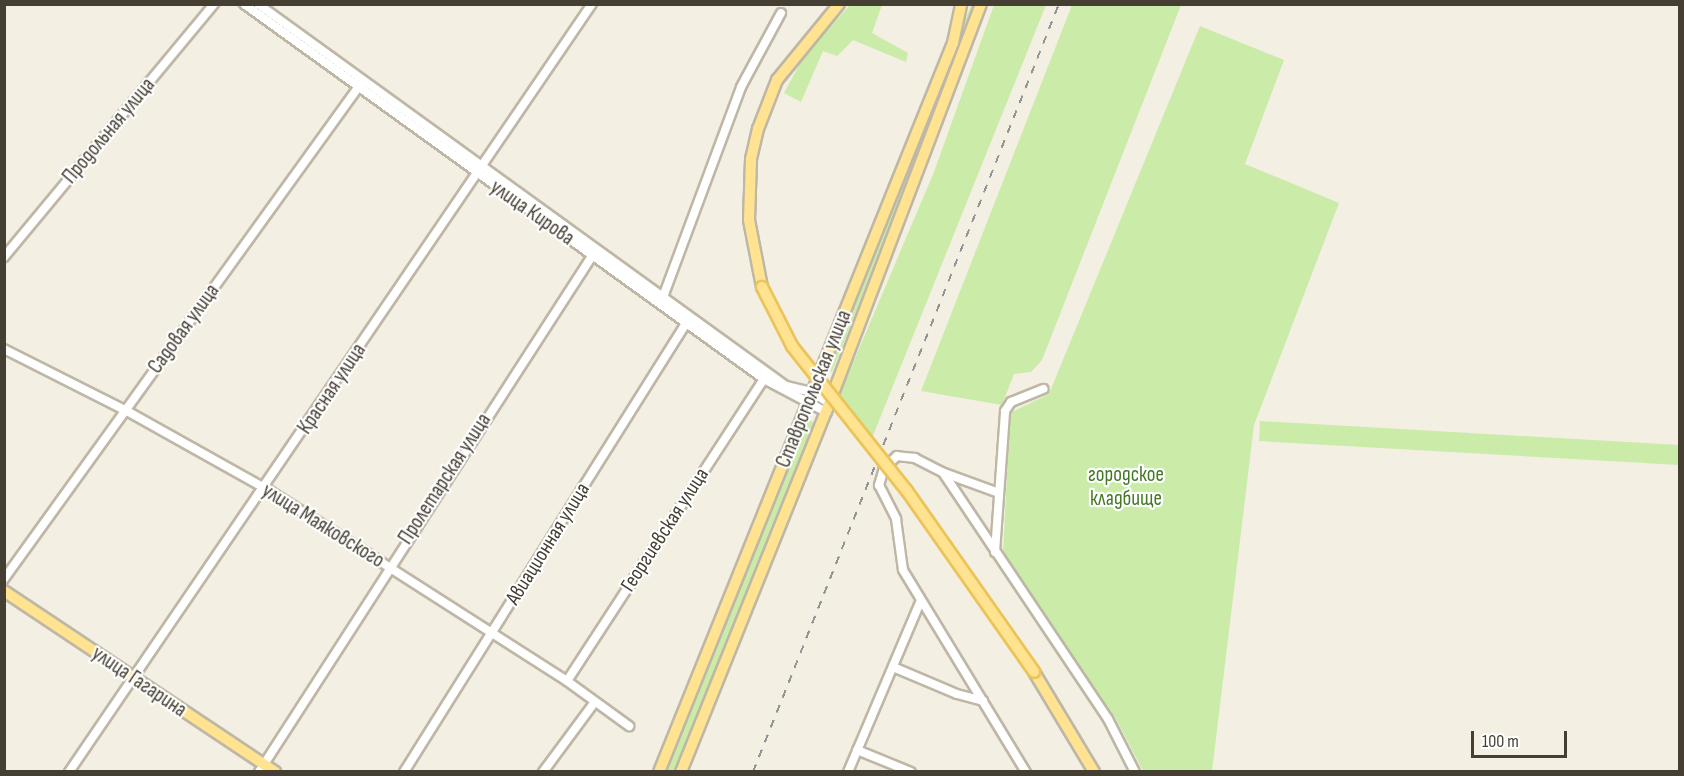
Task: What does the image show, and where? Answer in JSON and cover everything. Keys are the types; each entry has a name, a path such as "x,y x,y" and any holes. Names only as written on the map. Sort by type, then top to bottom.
{"main road":[{"path":"839,4 777,80 758,129 748,188 749,220 762,287 792,346 907,491 1034,672 1094,771"},
{"name":"Ставропольская улица","path":"658,771 954,43 961,4"},
{"name":"Ставропольская улица","path":"681,771 827,407 981,4"},
{"name":"улица Гагарина","path":"4,591 262,768 275,771"}],"street":[{"name":"Продольная улица","path":"4,257 214,4"},
{"name":"улица Кирова","path":"244,4 362,83"},
{"name":"улица Кирова","path":"258,4 594,253 786,386 811,396 827,407"},
{"name":"Красная улица","path":"69,771 265,489 478,169 592,4"},
{"path":"663,297 741,87 781,13"},
{"name":"Садовая улица","path":"4,579 362,83"},
{"name":"улица Кирова","path":"594,253 663,297 764,379 811,396"},
{"name":"Пролетарская улица","path":"262,768 388,566 594,253"},
{"name":"Авиационная улица","path":"404,771 689,318"},
{"name":"улица Маяковского","path":"4,349 125,410 265,489 567,681 594,703 629,726"},
{"name":"Георгиевская улица","path":"567,681 764,379"},
{"path":"995,552 1005,411 1011,402 1044,389"},
{"path":"999,493 944,474 915,458 897,456 890,460 879,485 896,519 903,570 920,602 1026,771"},
{"path":"944,474 1108,719 1135,771"},
{"path":"849,771 920,602"},
{"path":"893,667 983,701"},
{"path":"543,771 594,703"},
{"path":"857,750 910,771"}],"green space":[{"path":"850,5 882,5 872,33 908,53 906,62 853,40 837,56 823,51 801,102 784,93 804,56"},
{"path":"971,5 978,5 832,372 826,370"},
{"path":"994,5 1046,5 872,438 839,396 934,172"},
{"path":"1072,5 1181,5 1042,360 1031,372 1014,374 1002,405 921,391"},
{"name":"городское кладбище","path":"1200,26 1284,60 1245,164 1339,203 1254,425 1212,771 1143,771 1115,717 1003,556 1010,413 1049,394"},
{"path":"806,419 814,422 674,771 665,772"},
{"path":"1260,421 1679,445 1679,465 1259,441"}],"railway":[{"path":"753,772 1059,4"}]}
